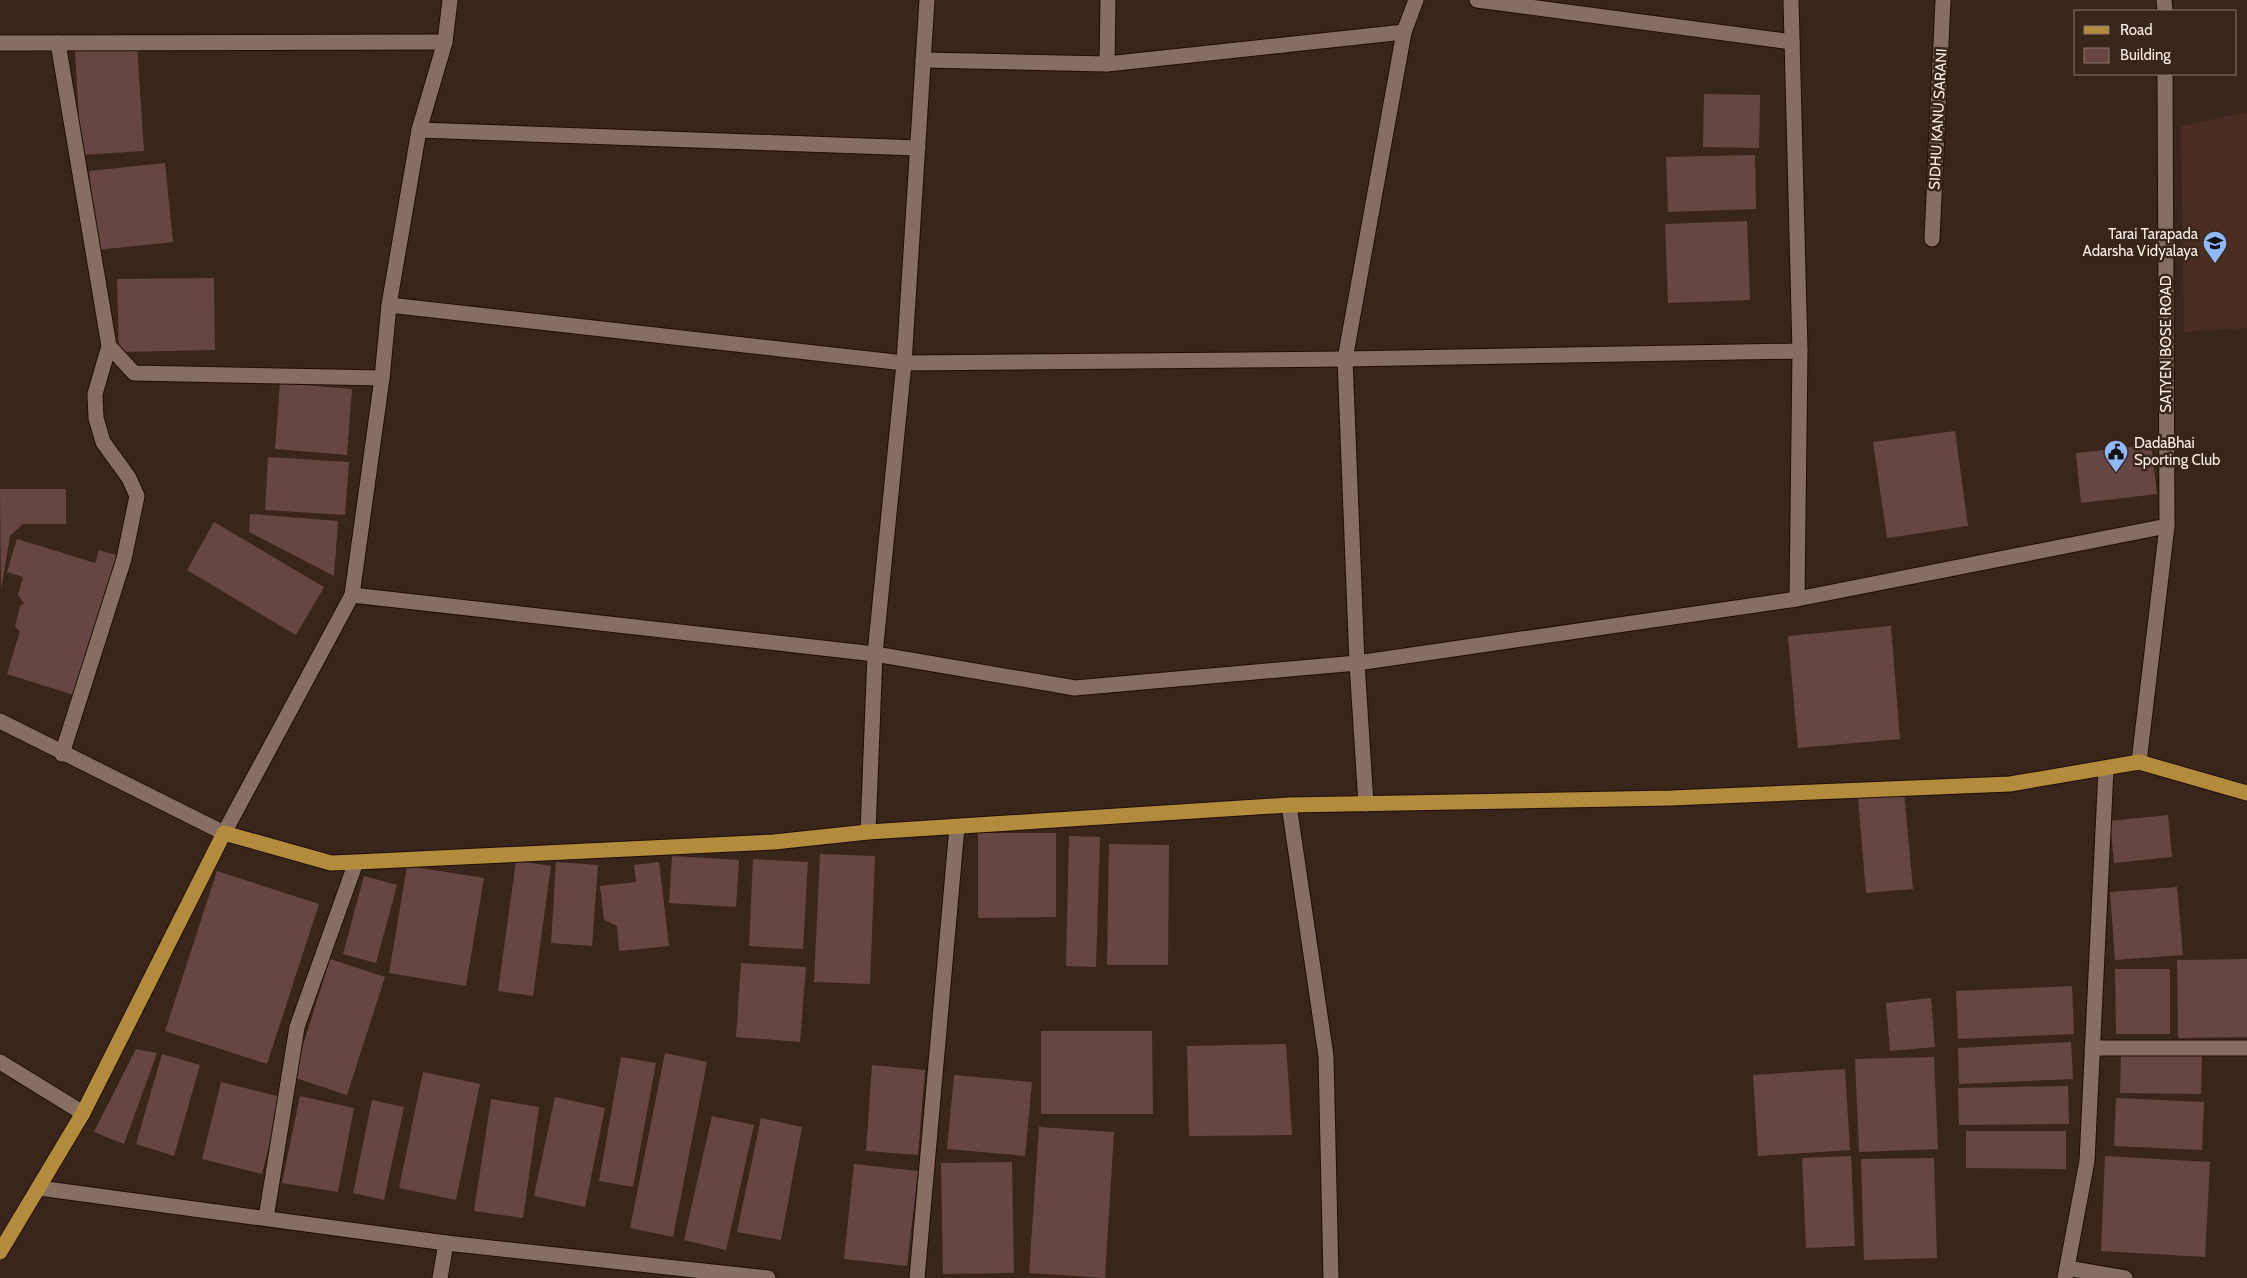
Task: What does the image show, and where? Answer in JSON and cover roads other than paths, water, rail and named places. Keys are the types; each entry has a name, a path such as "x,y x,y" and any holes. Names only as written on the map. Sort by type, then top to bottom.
{"main road":[{"path":"0,1252 83,1113 224,833 331,863 774,842 868,832 1290,805 1671,798 2010,784 2139,762 2247,793"}],"street":[{"path":"0,721 62,754 224,833 352,595 382,378 389,305 419,130 445,42 450,0"},
{"path":"868,832 875,654 904,363 927,0"},
{"path":"1107,64 1108,0"},
{"path":"1366,804 1357,663 1345,359 1404,32 1416,0"},
{"path":"1477,0 1792,42"},
{"path":"1791,0 1800,351 1797,599"},
{"name":"SIDHU KANU SARANI","path":"1932,239 1943,0"},
{"path":"923,60 1107,64 1404,32"},
{"path":"0,43 445,42"},
{"path":"58,43 109,346 95,394 96,418 103,442 128,478 137,496 124,559 62,754"},
{"name":"SATYEN BOSE ROAD","path":"2139,762 2167,526 2165,75"},
{"path":"419,130 918,148"},
{"path":"389,305 904,363 1345,359 1800,351"},
{"path":"109,346 134,373 382,378"},
{"path":"352,595 875,654 1075,688 1357,663 1797,599 2167,526"},
{"path":"2106,769 2087,1161 2066,1273 2125,1278"},
{"path":"1290,805 1326,1056 1331,1278"},
{"path":"917,1278 956,826"},
{"path":"266,1218 296,1027 356,862"},
{"path":"2092,1048 2247,1048"},
{"path":"0,1062 83,1113"},
{"path":"39,1188 446,1243 715,1275 768,1278"},
{"path":"440,1278 446,1243"}],"place":[{"name":"Tarai Tarapada Adarsha Vidyalaya","path":"2215,264"},
{"name":"DadaBhai Sporting Club","path":"2116,473"}]}
